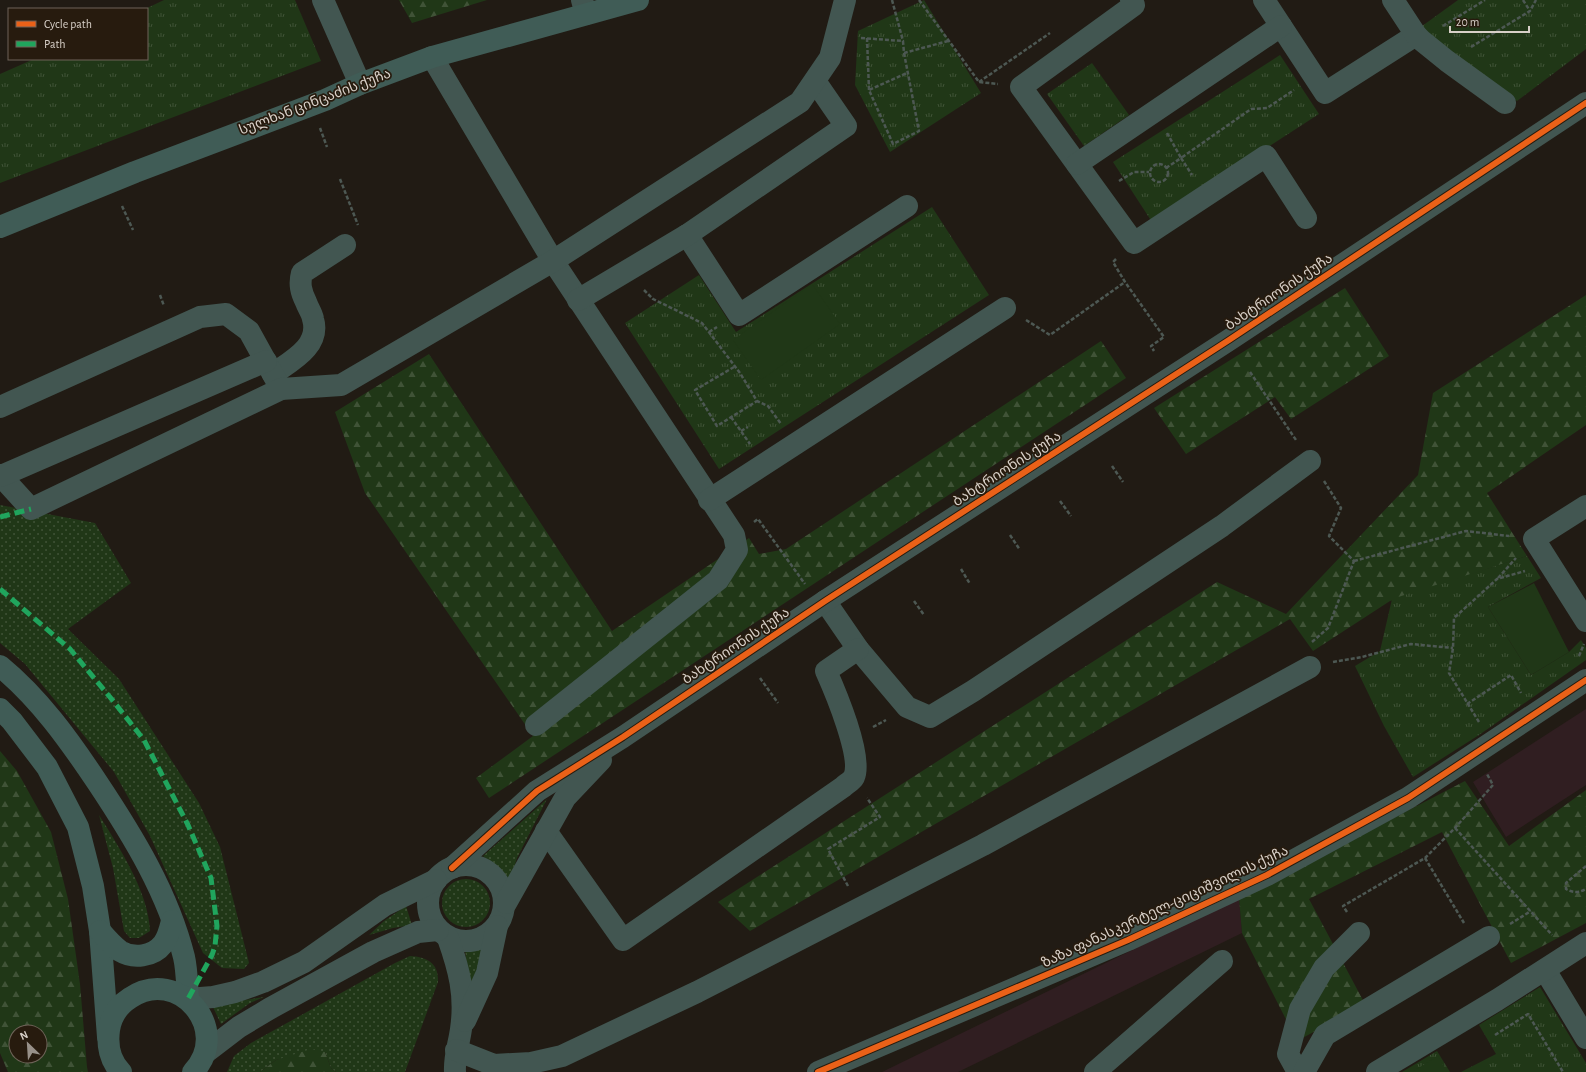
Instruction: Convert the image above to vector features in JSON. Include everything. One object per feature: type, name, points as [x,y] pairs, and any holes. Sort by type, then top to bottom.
[{"type":"main road","name":"სულხან ცინცაძის ქუჩა","points":[[0,228],[135,172],[325,100],[360,84],[432,57],[584,7],[638,0]]},
{"type":"main road","points":[[0,666],[37,702],[68,740],[116,810],[139,849],[156,881],[172,921],[184,958],[188,999]]},
{"type":"main road","points":[[0,709],[12,721],[47,767],[78,827],[93,886],[100,931],[110,1053],[119,1071]]},
{"type":"main road","points":[[100,931],[119,950],[129,955],[141,956],[151,953],[163,945],[172,921]]},
{"type":"main road","points":[[108,1037],[110,1024],[116,1012],[125,1002],[136,994],[148,990],[174,992],[188,999],[198,1011],[205,1024],[207,1039],[199,1066]]},
{"type":"street","points":[[323,0],[360,84]]},
{"type":"street","points":[[345,245],[302,273],[299,282],[300,291],[314,320],[315,336],[303,354],[273,375],[31,509],[0,476],[273,375],[341,385],[553,261],[800,102],[830,58],[845,0]]},
{"type":"street","points":[[1264,0],[1325,93],[1419,38]]},
{"type":"street","points":[[1393,0],[1419,38],[1447,61],[1505,103]]},
{"type":"street","points":[[1135,2],[1020,87],[1134,243],[1266,156],[1306,218]]},
{"type":"street","points":[[1077,164],[1281,26]]},
{"type":"street","points":[[432,57],[553,261],[709,500],[734,535],[736,550],[718,580],[536,725]]},
{"type":"street","points":[[578,300],[687,236],[846,126],[814,81]]},
{"type":"street","name":"ბახტრიონის ქუჩა","points":[[444,874],[537,791],[623,737],[825,601],[1229,340],[1586,103]]},
{"type":"street","points":[[687,236],[739,315],[907,206]]},
{"type":"street","points":[[709,500],[1005,308]]},
{"type":"street","points":[[0,407],[200,317],[226,314],[249,331],[273,375]]},
{"type":"street","points":[[825,601],[858,649],[907,707],[930,717],[973,691],[1222,526],[1315,468]]},
{"type":"street","points":[[1586,506],[1534,539],[1586,621]]},
{"type":"street","points":[[546,831],[623,940],[843,787],[853,778],[856,766],[851,740],[826,671],[858,649]]},
{"type":"street","points":[[458,1039],[494,1065],[531,1063],[562,1056],[697,992],[984,845],[1310,667]]},
{"type":"street","name":"ზაზა ფანასკერტელ-ციციშვილის ქუჩა","points":[[818,1072],[1128,940],[1267,875],[1408,798],[1586,680]]},
{"type":"street","name":"ბახტრიონის ქუჩა","points":[[506,903],[565,798],[623,737]]},
{"type":"street","points":[[188,999],[213,997],[235,992],[263,982],[304,962],[385,905],[462,865],[484,869],[500,884],[506,903],[503,916],[497,926],[485,937],[469,942],[458,941],[443,934],[418,932],[373,952],[239,1027],[199,1066]]},
{"type":"street","points":[[444,874],[430,889],[428,910],[432,921],[443,934],[458,967],[462,994],[455,1072]]},
{"type":"street","points":[[458,1039],[487,973],[497,926]]},
{"type":"street","points":[[1298,1072],[1288,1054],[1300,1009],[1324,968],[1359,933]]},
{"type":"street","points":[[1304,1072],[1325,1035],[1489,937]]},
{"type":"street","points":[[1377,1072],[1545,970],[1577,948]]},
{"type":"street","points":[[1095,1072],[1222,961]]},
{"type":"street","points":[[1545,970],[1586,1038]]},
{"type":"path","points":[[867,38],[869,90],[893,144],[919,131],[907,73],[903,41],[892,0]]},
{"type":"path","points":[[919,0],[979,82],[1020,87]]},
{"type":"path","points":[[1419,38],[1485,0]]},
{"type":"path","points":[[1523,0],[1530,11]]},
{"type":"path","points":[[1447,61],[1530,11],[1536,0]]},
{"type":"path","points":[[979,82],[1054,30]]},
{"type":"path","points":[[836,36],[903,41]]},
{"type":"path","points":[[904,53],[948,41]]},
{"type":"path","points":[[869,90],[907,73]]},
{"type":"path","points":[[1166,168],[1251,109],[1267,108],[1315,78]]},
{"type":"path","points":[[1157,109],[1165,129],[1181,158]]},
{"type":"path","points":[[319,126],[328,147]]},
{"type":"path","points":[[1149,172],[1155,165],[1161,165],[1166,168]]},
{"type":"path","points":[[1149,172],[1153,180],[1161,182],[1167,176],[1166,168]]},
{"type":"path","points":[[1099,194],[1134,172],[1149,172]]},
{"type":"path","points":[[340,179],[362,235],[345,245]]},
{"type":"path","points":[[122,206],[133,230]]},
{"type":"path","points":[[1134,243],[1113,262],[1125,282],[1164,337],[1151,346],[1154,351]]},
{"type":"path","points":[[627,271],[653,299],[702,323],[740,373],[757,401],[768,406],[796,443]]},
{"type":"path","points":[[1005,308],[1050,335],[1125,282]]},
{"type":"path","points":[[734,367],[695,390],[717,426],[757,401]]},
{"type":"path","points":[[1250,372],[1291,433]]},
{"type":"path","points":[[731,417],[763,464]]},
{"type":"path","points":[[740,431],[748,427]]},
{"type":"path","points":[[1112,466],[1123,482]]},
{"type":"path","points":[[1315,468],[1341,508],[1330,536],[1354,561]]},
{"type":"path","points":[[1060,501],[1071,516]]},
{"type":"path","points":[[758,519],[805,584]]},
{"type":"path","points":[[1354,561],[1466,531],[1534,539]]},
{"type":"path","points":[[1010,535],[1020,550]]},
{"type":"path","points":[[1354,561],[1328,628],[1312,641],[1310,667],[1362,657],[1411,644],[1453,648]]},
{"type":"path","points":[[1483,728],[1449,673],[1453,648],[1454,618],[1497,579],[1550,564]]},
{"type":"path","points":[[961,569],[970,584]]},
{"type":"path","points":[[914,600],[924,615]]},
{"type":"path","points":[[1578,657],[1586,639]]},
{"type":"path","points":[[1467,704],[1511,675],[1525,699]]},
{"type":"path","points":[[760,678],[778,703]]},
{"type":"path","points":[[851,740],[907,707]]},
{"type":"path","points":[[1359,933],[1343,906],[1425,858],[1456,828],[1493,785],[1483,769]]},
{"type":"path","points":[[842,875],[828,850],[880,817]]},
{"type":"path","points":[[1456,828],[1577,948]]},
{"type":"path","points":[[1425,858],[1452,904]]},
{"type":"path","points":[[1586,866],[1566,883],[1566,889],[1572,892],[1582,891],[1586,888]]},
{"type":"path","points":[[1495,1035],[1528,1014],[1563,1072]]},
{"type":"shaded area","points":[[1586,709],[1586,785],[1506,837],[1473,782]]},
{"type":"shaded area","points":[[1239,898],[1242,933],[958,1072],[882,1072]]},
{"type":"green space","points":[[164,0],[295,0],[321,61],[0,183],[0,74],[32,60],[148,60],[147,8]]},
{"type":"green space","points":[[399,0],[487,0],[412,23]]},
{"type":"green space","points":[[924,0],[981,93],[890,152],[855,85],[858,31]]},
{"type":"green space","points":[[1458,0],[1586,0],[1586,49],[1517,101],[1418,29]]},
{"type":"green space","points":[[1280,55],[1319,114],[1152,222],[1113,162]]},
{"type":"green space","points":[[1092,63],[1129,115],[1084,146],[1047,94]]},
{"type":"green space","points":[[932,207],[989,295],[719,469],[625,323],[699,275],[736,332]]},
{"type":"green space","points":[[812,284],[840,324],[761,380],[733,340]]},
{"type":"green space","points":[[1345,288],[1389,356],[1291,419],[1275,397],[1186,454],[1154,408]]},
{"type":"green space","points":[[1586,295],[1586,425],[1487,493],[1527,556],[1390,601],[1313,651],[1290,619],[750,931],[718,902],[1217,582],[1286,614],[1418,475],[1433,393]]},
{"type":"green space","points":[[1101,341],[1126,378],[489,798],[476,778],[533,736],[365,493],[335,412],[429,354],[612,631],[749,538],[759,554],[786,549]]},
{"type":"green space","points":[[0,505],[95,523],[131,583],[68,629],[119,679],[199,803],[220,847],[249,963],[244,969],[222,968],[203,953],[150,836],[114,772],[25,664],[0,643]]},
{"type":"green space","points":[[1527,556],[1541,578],[1488,607],[1531,675],[1569,652],[1581,640],[1586,648],[1586,660],[1479,735],[1413,777],[1384,726],[1355,666],[1380,651],[1392,599]]},
{"type":"green space","points":[[1534,583],[1569,652],[1531,675],[1488,607]]},
{"type":"green space","points":[[0,751],[17,771],[51,832],[68,899],[80,984],[88,1072],[8,1072],[0,1053]]},
{"type":"green space","points":[[1465,781],[1509,846],[1586,790],[1586,923],[1511,963],[1442,832],[1309,899],[1365,1004],[1297,1041],[1242,933],[1239,898]]},
{"type":"green space","points":[[547,799],[517,858],[509,883],[502,872],[483,856]]},
{"type":"green space","points":[[99,815],[132,871],[144,901],[150,931],[139,938],[130,938],[124,931],[113,868]]},
{"type":"green space","points":[[461,879],[471,879],[483,886],[490,898],[490,908],[483,920],[471,927],[461,927],[453,923],[446,916],[442,908],[442,898],[446,890],[453,883]]},
{"type":"green space","points":[[406,906],[412,925],[393,928],[369,935],[384,921]]},
{"type":"green space","points":[[485,947],[468,1000],[468,974],[465,950]]},
{"type":"green space","points":[[410,956],[422,958],[431,962],[438,975],[438,982],[405,1072],[336,1072],[331,1068],[325,1052],[276,1060],[260,1072],[227,1072],[234,1056],[251,1043]]},
{"type":"green space","points":[[1540,987],[1586,1063],[1586,1072],[1461,1072],[1496,1054],[1479,1025]]},
{"type":"green space","points":[[264,997],[250,1003],[221,1024],[211,1003],[239,1001]]},
{"type":"green space","points":[[311,1049],[325,1052],[331,1068],[336,1072],[260,1072],[276,1060]]},
{"type":"green space","points":[[1437,1051],[1450,1072],[1402,1072]]},
{"type":"green space","points":[[1438,1056],[1447,1072],[1412,1072]]},
{"type":"marked path","points":[[0,517],[31,509]]},
{"type":"marked path","points":[[0,589],[70,649],[114,702],[144,740],[188,825],[211,878],[217,926],[215,946],[212,955],[188,999]]},
{"type":"cycle path","points":[[452,868],[537,791],[623,737],[825,601],[1229,340],[1586,103]]},
{"type":"cycle path","points":[[818,1072],[1128,940],[1267,875],[1408,798],[1586,680]]}]
